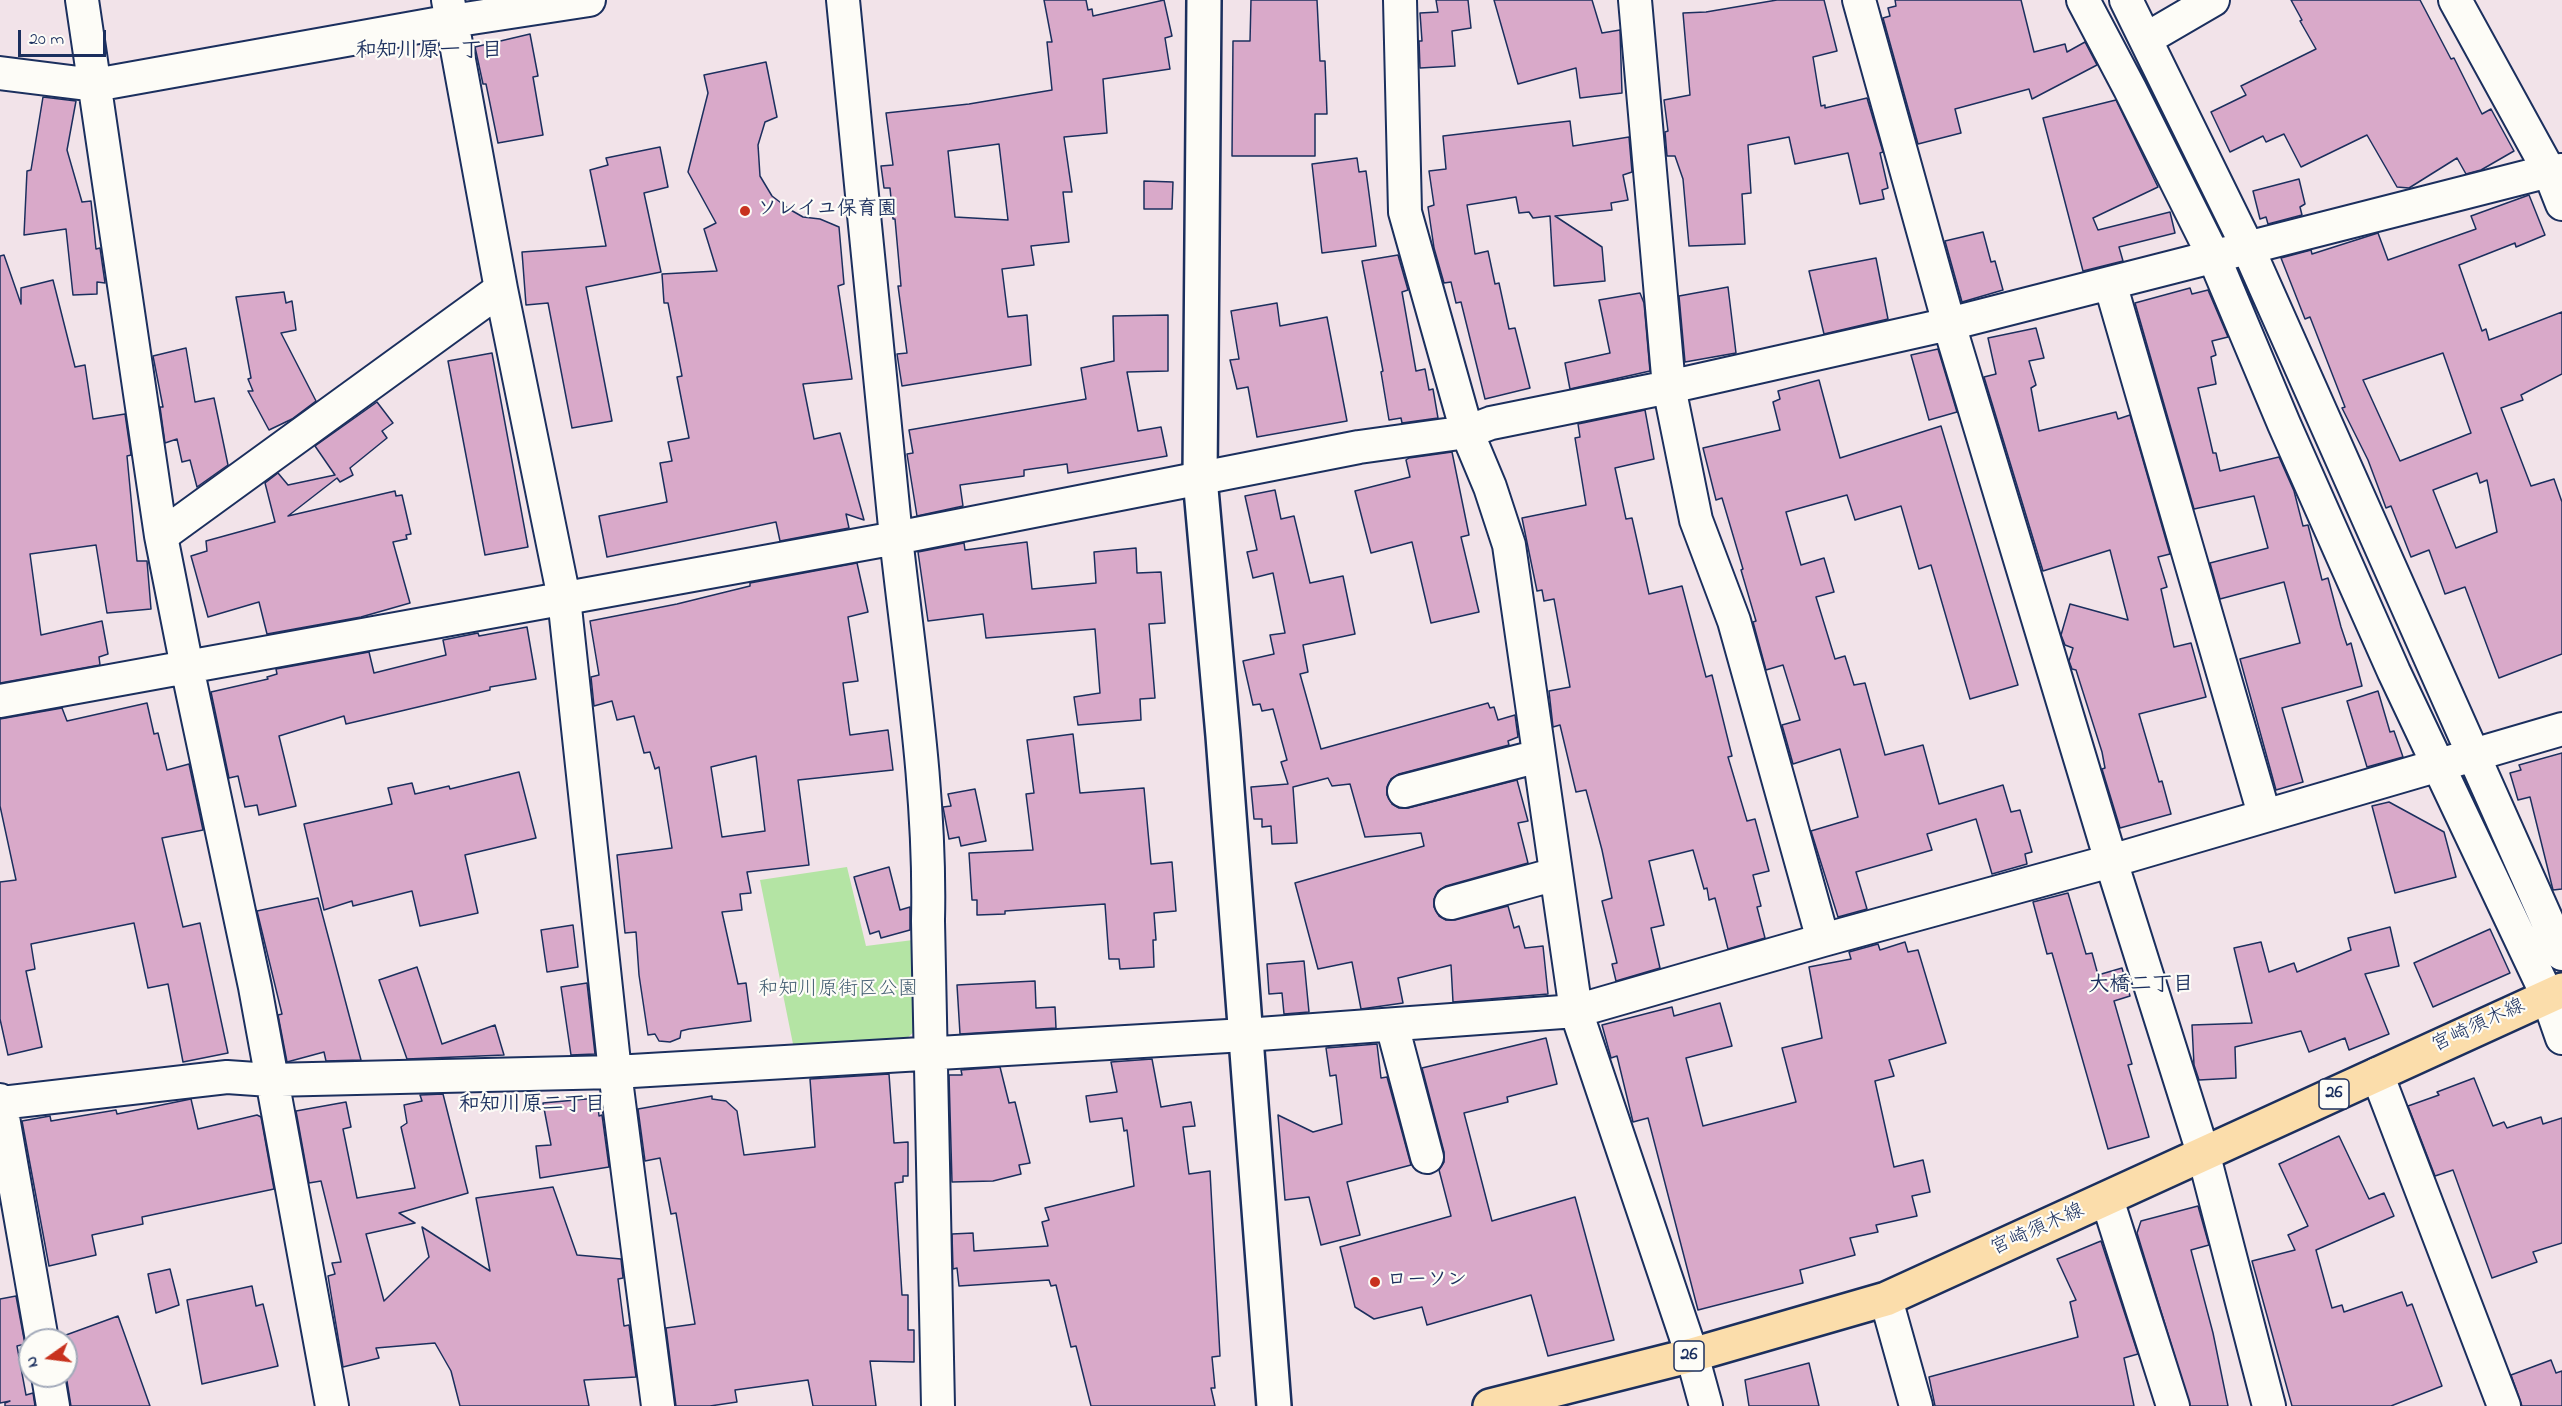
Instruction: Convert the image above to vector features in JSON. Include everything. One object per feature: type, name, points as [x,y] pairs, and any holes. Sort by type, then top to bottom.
[{"type":"main road","name":"宮崎須木線","points":[[1490,1406],[1692,1355],[1886,1299],[2554,993]]},
{"type":"street","points":[[82,0],[161,536],[255,987],[270,1080],[332,1406]]},
{"type":"street","points":[[0,73],[95,85],[450,11],[589,0]]},
{"type":"street","points":[[843,0],[928,837],[938,1406]]},
{"type":"street","points":[[1204,0],[1200,478],[1223,736],[1274,1406]]},
{"type":"street","points":[[1400,0],[1405,213],[1467,432],[1490,487],[1509,545],[1576,1011],[1692,1355],[1706,1406]]},
{"type":"street","points":[[1635,0],[1669,387],[1696,520],[1734,621],[1823,940]]},
{"type":"street","points":[[1860,0],[1949,324],[2111,861],[2204,1155],[2269,1406]]},
{"type":"street","points":[[2083,0],[2212,255],[2284,424],[2438,766],[2554,993],[2562,1038]]},
{"type":"street","points":[[2126,0],[2247,246],[2562,954]]},
{"type":"street","points":[[2146,39],[2214,0]]},
{"type":"street","points":[[2455,0],[2556,170],[2562,204]]},
{"type":"street","points":[[450,11],[501,289],[564,598],[615,1072],[658,1406]]},
{"type":"street","points":[[0,701],[896,538],[1359,447],[1467,432],[1491,423],[1669,387],[1949,324],[2247,246],[2556,170]]},
{"type":"street","points":[[2110,283],[2264,814]]},
{"type":"street","points":[[161,536],[501,289]]},
{"type":"street","points":[[40,1328],[0,1102],[227,1077],[270,1080],[615,1072],[931,1055],[1576,1011],[2111,861],[2264,814],[2562,729]]},
{"type":"street","points":[[1404,790],[1539,756]]},
{"type":"street","points":[[1451,903],[1556,874]]},
{"type":"street","points":[[1392,1025],[1427,1157]]},
{"type":"street","points":[[2377,1074],[2505,1406]]},
{"type":"street","points":[[2107,1199],[2173,1406]]},
{"type":"street","points":[[1886,1299],[1916,1406]]},
{"type":"street","points":[[50,1388],[53,1406]]},
{"type":"green space","name":"和知川原街区公園","points":[[847,867],[866,946],[913,940],[917,1029],[905,1040],[794,1049],[760,880]]},
{"type":"building","points":[[1044,0],[1086,0],[1088,10],[1092,9],[1093,16],[1164,0],[1172,36],[1165,38],[1170,69],[1103,79],[1107,133],[1064,137],[1072,192],[1063,192],[1069,242],[1031,246],[1034,265],[1002,269],[1008,317],[1027,315],[1031,365],[902,386],[897,354],[907,353],[898,286],[901,286],[895,219],[893,219],[890,188],[884,188],[881,166],[893,165],[886,113],[969,104],[1052,90],[1047,42],[1052,42]],"holes":[[[999,144],[1008,220],[955,217],[948,151]]]},
{"type":"building","points":[[1251,0],[1317,0],[1320,61],[1325,61],[1327,114],[1315,114],[1315,156],[1232,156],[1233,41],[1250,41]]},
{"type":"building","points":[[1436,0],[1468,0],[1471,28],[1452,31],[1455,66],[1420,68],[1419,41],[1422,41],[1420,13],[1438,12]]},
{"type":"building","points":[[1494,0],[1592,0],[1602,33],[1620,30],[1622,93],[1580,98],[1576,68],[1518,84]]},
{"type":"building","points":[[1777,0],[1824,0],[1837,51],[1813,57],[1821,106],[1825,105],[1825,108],[1867,98],[1883,152],[1880,153],[1888,188],[1882,190],[1884,199],[1860,204],[1848,153],[1795,164],[1789,137],[1748,145],[1751,193],[1742,194],[1745,244],[1689,246],[1683,179],[1675,156],[1667,156],[1665,132],[1668,131],[1664,100],[1690,95],[1683,13],[1706,12]]},
{"type":"building","points":[[1895,0],[2021,0],[2034,52],[2065,44],[2067,52],[2085,42],[2097,65],[2032,99],[2029,89],[1955,109],[1961,133],[1918,144],[1883,18],[1890,16],[1888,8],[1896,6]]},
{"type":"building","points":[[2291,0],[2420,0],[2451,59],[2454,58],[2482,114],[2491,109],[2514,151],[2481,170],[2466,174],[2457,158],[2409,188],[2397,187],[2367,135],[2301,167],[2284,134],[2266,142],[2263,136],[2230,152],[2211,112],[2246,95],[2241,86],[2316,49]]},
{"type":"building","points":[[530,34],[538,76],[533,77],[543,135],[498,143],[486,84],[483,84],[475,47]]},
{"type":"building","points":[[766,62],[777,117],[765,122],[758,145],[760,176],[772,196],[789,209],[803,217],[820,219],[839,227],[844,284],[838,286],[852,379],[803,384],[814,439],[840,433],[864,520],[846,514],[849,528],[780,541],[776,522],[607,557],[599,516],[667,502],[660,463],[672,461],[668,442],[689,438],[677,377],[682,376],[668,303],[664,303],[662,274],[717,271],[704,229],[716,223],[688,172],[708,93],[704,75]]},
{"type":"building","points":[[43,97],[76,101],[67,150],[82,202],[91,201],[96,249],[100,248],[105,283],[97,282],[97,294],[73,295],[66,229],[24,235],[27,171],[31,170]]},
{"type":"building","points":[[2116,100],[2158,187],[2093,218],[2098,230],[2170,212],[2175,233],[2119,247],[2123,261],[2083,271],[2043,118]]},
{"type":"building","points":[[1570,121],[1573,146],[1629,137],[1632,172],[1623,175],[1628,200],[1611,203],[1612,210],[1555,216],[1602,247],[1605,281],[1554,286],[1550,216],[1533,218],[1529,212],[1519,213],[1516,197],[1467,205],[1475,254],[1488,251],[1495,284],[1499,283],[1509,329],[1515,328],[1530,388],[1485,399],[1461,302],[1456,303],[1451,282],[1444,283],[1434,248],[1428,207],[1434,205],[1429,171],[1446,169],[1443,136]]},
{"type":"building","points":[[660,147],[668,187],[644,193],[661,272],[586,287],[612,421],[572,428],[548,303],[526,305],[522,252],[606,246],[590,170],[608,165],[606,158]]},
{"type":"building","points":[[1357,158],[1359,172],[1366,171],[1376,246],[1322,253],[1312,164]]},
{"type":"building","points":[[2299,179],[2305,204],[2300,207],[2302,215],[2268,224],[2266,217],[2260,219],[2253,191]]},
{"type":"building","points":[[1144,181],[1173,182],[1172,209],[1144,209]]},
{"type":"building","points":[[2529,195],[2545,235],[2516,247],[2515,243],[2459,265],[2482,331],[2486,329],[2489,340],[2562,312],[2562,374],[2521,395],[2523,400],[2501,408],[2531,486],[2554,479],[2562,502],[2562,654],[2499,678],[2465,587],[2445,594],[2429,550],[2411,557],[2391,506],[2386,508],[2368,460],[2342,408],[2345,407],[2310,317],[2305,319],[2281,258],[2311,250],[2312,254],[2378,233],[2388,260],[2476,229],[2471,216]],"holes":[[[2443,353],[2471,433],[2400,461],[2363,380]],[[2477,473],[2480,483],[2487,480],[2497,532],[2456,548],[2433,490]]]},
{"type":"building","points":[[1983,232],[1991,262],[1995,261],[2003,290],[1962,302],[1945,241]]},
{"type":"building","points":[[4,255],[21,304],[21,288],[53,280],[75,367],[85,365],[93,419],[125,414],[131,455],[127,456],[137,561],[147,561],[151,609],[107,613],[96,545],[30,554],[41,635],[102,621],[108,654],[99,657],[100,665],[0,683],[0,256]]},
{"type":"building","points":[[1398,255],[1408,290],[1402,292],[1416,371],[1425,369],[1429,390],[1433,389],[1438,418],[1402,423],[1401,418],[1389,420],[1381,372],[1383,371],[1362,261]]},
{"type":"building","points":[[1876,258],[1888,319],[1824,334],[1809,271]]},
{"type":"building","points":[[1728,287],[1736,353],[1685,362],[1679,296]]},
{"type":"building","points":[[2190,288],[2192,294],[2208,290],[2228,337],[2212,341],[2216,355],[2211,357],[2216,384],[2198,388],[2213,453],[2216,453],[2220,471],[2279,457],[2294,491],[2303,526],[2308,525],[2322,580],[2328,578],[2347,645],[2351,643],[2362,686],[2282,708],[2303,782],[2276,790],[2240,659],[2300,643],[2284,582],[2220,599],[2210,563],[2268,548],[2254,496],[2194,509],[2135,303]]},
{"type":"building","points":[[284,292],[286,303],[292,301],[296,330],[281,333],[316,401],[292,419],[269,430],[248,391],[253,391],[248,379],[251,378],[236,297]]},
{"type":"building","points":[[1640,293],[1644,303],[1650,371],[1570,389],[1565,363],[1610,353],[1599,300]]},
{"type":"building","points":[[1277,303],[1280,326],[1327,317],[1347,421],[1257,437],[1248,387],[1237,389],[1230,360],[1239,359],[1231,311]]},
{"type":"building","points":[[1168,315],[1168,371],[1127,372],[1138,431],[1161,427],[1167,456],[1068,473],[1067,464],[1024,470],[1024,476],[960,485],[963,506],[917,516],[907,454],[913,453],[909,430],[1086,399],[1081,368],[1114,361],[1113,316]]},
{"type":"building","points":[[2036,328],[2044,358],[2029,361],[2036,385],[2031,388],[2039,431],[2116,412],[2118,419],[2130,415],[2170,554],[2158,557],[2167,587],[2161,589],[2174,647],[2191,643],[2206,697],[2139,714],[2171,814],[2120,828],[2102,769],[2105,768],[2102,752],[2076,670],[2072,669],[2069,661],[2073,648],[2065,645],[2061,635],[2070,604],[2128,620],[2110,550],[2043,571],[1984,377],[1996,374],[1988,338]]},
{"type":"building","points":[[186,348],[195,402],[214,398],[228,465],[197,487],[190,460],[182,462],[177,439],[165,443],[160,407],[163,407],[153,356]]},
{"type":"building","points":[[1938,349],[1957,412],[1929,420],[1911,355]]},
{"type":"building","points":[[492,353],[528,547],[485,555],[448,361]]},
{"type":"building","points":[[1819,380],[1840,458],[1941,426],[2018,685],[1970,699],[1931,565],[1919,569],[1901,506],[1855,520],[1847,495],[1786,512],[1801,565],[1824,558],[1834,592],[1816,597],[1835,659],[1845,656],[1854,685],[1865,683],[1885,755],[1923,745],[1939,804],[2003,785],[2011,812],[2020,810],[2032,852],[2025,854],[2027,864],[1992,874],[1976,819],[1927,834],[1932,850],[1856,872],[1867,909],[1838,917],[1811,831],[1858,817],[1840,749],[1793,764],[1782,725],[1800,720],[1783,665],[1766,670],[1753,622],[1756,621],[1741,570],[1743,569],[1722,498],[1716,500],[1703,448],[1780,430],[1773,402],[1780,399],[1778,391]]},
{"type":"building","points":[[377,402],[393,423],[382,431],[387,438],[350,468],[353,475],[340,482],[337,478],[288,516],[395,491],[396,496],[402,495],[411,534],[406,535],[407,539],[393,542],[410,603],[361,617],[267,634],[259,602],[208,617],[191,556],[207,551],[206,541],[275,522],[265,483],[278,473],[288,485],[335,475],[315,446]]},
{"type":"building","points":[[1645,410],[1654,459],[1615,468],[1626,519],[1632,518],[1649,594],[1682,586],[1706,677],[1712,675],[1732,756],[1728,757],[1747,821],[1755,819],[1769,871],[1753,875],[1761,906],[1757,907],[1765,938],[1728,949],[1715,898],[1709,900],[1693,850],[1649,861],[1664,925],[1651,928],[1660,968],[1616,981],[1612,964],[1617,963],[1602,901],[1612,898],[1602,850],[1586,790],[1576,792],[1560,725],[1553,727],[1549,691],[1570,687],[1554,599],[1544,601],[1542,590],[1537,591],[1522,518],[1586,505],[1575,438],[1580,437],[1578,424]]},
{"type":"building","points":[[1452,452],[1469,535],[1461,537],[1479,612],[1431,623],[1412,542],[1371,553],[1355,491],[1410,477],[1406,460],[1409,458]]},
{"type":"building","points":[[1275,490],[1281,519],[1294,516],[1310,583],[1343,576],[1355,634],[1303,645],[1308,672],[1300,674],[1321,749],[1488,703],[1490,708],[1494,707],[1498,720],[1515,715],[1518,737],[1508,741],[1509,745],[1399,774],[1391,779],[1387,787],[1387,795],[1392,804],[1399,808],[1408,808],[1517,780],[1528,821],[1518,823],[1528,863],[1446,886],[1438,891],[1434,899],[1434,907],[1439,916],[1446,920],[1455,920],[1508,906],[1514,928],[1519,926],[1525,948],[1543,946],[1548,994],[1453,1002],[1451,965],[1398,978],[1403,1003],[1361,1009],[1352,962],[1318,969],[1295,883],[1424,846],[1421,833],[1365,837],[1350,784],[1332,786],[1328,778],[1293,787],[1297,843],[1272,844],[1271,826],[1262,827],[1262,819],[1254,819],[1251,787],[1288,784],[1281,762],[1287,760],[1273,709],[1262,711],[1260,704],[1253,705],[1243,661],[1274,654],[1270,635],[1285,633],[1273,573],[1253,578],[1247,552],[1257,550],[1245,496]]},
{"type":"building","points":[[1027,542],[1032,589],[1096,583],[1094,552],[1136,548],[1137,573],[1161,572],[1165,623],[1149,624],[1155,698],[1140,699],[1141,720],[1078,725],[1074,697],[1100,693],[1095,629],[986,638],[983,614],[928,621],[918,552],[964,543],[965,550]]},
{"type":"building","points":[[857,563],[868,612],[848,617],[858,681],[843,683],[850,735],[888,730],[893,770],[798,780],[809,865],[747,872],[751,893],[740,894],[742,910],[722,912],[738,984],[746,983],[751,1021],[689,1029],[681,1031],[680,1038],[670,1042],[659,1041],[655,1034],[648,1035],[639,975],[636,932],[625,933],[617,855],[672,848],[659,767],[655,769],[650,752],[644,753],[634,716],[617,720],[612,701],[594,706],[591,677],[599,675],[590,621],[677,604],[750,586],[750,583]],"holes":[[[756,756],[765,831],[722,837],[711,767]]]},
{"type":"building","points":[[527,627],[536,679],[490,687],[490,690],[346,724],[344,716],[279,736],[296,806],[259,815],[257,805],[245,807],[238,776],[229,778],[211,692],[268,679],[267,677],[277,674],[276,669],[369,652],[374,673],[446,655],[443,640]]},
{"type":"building","points":[[2378,691],[2390,732],[2394,731],[2403,757],[2367,767],[2347,701]]},
{"type":"building","points":[[147,703],[154,734],[158,733],[167,770],[189,764],[203,830],[162,838],[183,927],[200,923],[228,1053],[183,1062],[168,984],[148,988],[134,923],[31,944],[35,969],[26,971],[42,1047],[8,1055],[0,1019],[0,882],[16,880],[0,806],[0,719],[62,708],[67,721]]},
{"type":"building","points":[[1073,734],[1080,793],[1144,788],[1151,864],[1172,862],[1176,911],[1154,913],[1156,940],[1153,940],[1154,967],[1120,969],[1119,959],[1109,959],[1105,904],[977,915],[977,900],[972,900],[969,853],[1033,850],[1026,794],[1034,793],[1027,740]]},
{"type":"building","points":[[2562,753],[2562,889],[2553,890],[2530,797],[2518,800],[2510,773],[2521,770],[2519,765]]},
{"type":"building","points":[[519,772],[536,838],[465,855],[478,913],[420,926],[412,891],[353,906],[352,901],[324,910],[304,824],[392,804],[388,788],[412,783],[415,794],[449,786],[450,789]]},
{"type":"building","points":[[975,789],[986,841],[961,846],[959,837],[949,839],[943,807],[951,806],[948,794]]},
{"type":"building","points":[[2389,802],[2444,832],[2456,877],[2395,893],[2372,806]]},
{"type":"building","points":[[889,867],[900,910],[910,907],[910,930],[881,938],[879,931],[870,934],[854,877]]},
{"type":"building","points":[[2068,893],[2086,954],[2092,953],[2098,975],[2122,968],[2130,996],[2114,1001],[2132,1064],[2128,1065],[2149,1137],[2108,1149],[2052,953],[2047,954],[2033,902]]},
{"type":"building","points":[[318,898],[361,1060],[326,1061],[324,1052],[287,1062],[278,1015],[282,1014],[257,911]]},
{"type":"building","points":[[573,925],[578,967],[547,972],[541,930]]},
{"type":"building","points":[[2390,927],[2399,966],[2365,974],[2389,1034],[2349,1050],[2345,1038],[2309,1052],[2301,1031],[2235,1047],[2236,1078],[2199,1080],[2194,1065],[2192,1025],[2252,1023],[2234,948],[2261,942],[2269,972],[2294,963],[2297,972],[2351,950],[2348,938]]},
{"type":"building","points":[[2490,929],[2510,973],[2433,1007],[2414,963]]},
{"type":"building","points":[[1905,942],[1908,952],[1918,950],[1946,1043],[1889,1060],[1894,1076],[1875,1081],[1894,1167],[1923,1160],[1930,1192],[1912,1196],[1917,1216],[1876,1225],[1878,1232],[1850,1238],[1855,1255],[1800,1270],[1803,1283],[1698,1310],[1648,1118],[1633,1122],[1617,1056],[1611,1058],[1602,1025],[1672,1007],[1674,1016],[1720,1003],[1732,1046],[1686,1058],[1703,1126],[1796,1102],[1782,1048],[1822,1038],[1809,967],[1851,959],[1849,952],[1878,944],[1880,950]]},
{"type":"building","points":[[1304,961],[1309,1012],[1284,1014],[1282,993],[1269,994],[1267,964]]},
{"type":"building","points":[[417,967],[442,1044],[495,1025],[504,1055],[407,1059],[379,980]]},
{"type":"building","points":[[1035,981],[1036,1008],[1055,1007],[1056,1028],[960,1034],[957,985]]},
{"type":"building","points":[[587,983],[595,1054],[571,1055],[561,987]]},
{"type":"building","points":[[1546,1038],[1557,1084],[1507,1097],[1508,1102],[1464,1113],[1492,1221],[1575,1197],[1614,1340],[1548,1356],[1531,1295],[1427,1325],[1422,1307],[1374,1319],[1355,1307],[1340,1247],[1451,1216],[1439,1170],[1444,1162],[1444,1152],[1422,1068]]},
{"type":"building","points":[[1377,1044],[1381,1078],[1387,1077],[1411,1165],[1347,1182],[1360,1235],[1321,1245],[1309,1197],[1285,1200],[1278,1115],[1313,1132],[1342,1124],[1336,1075],[1330,1076],[1326,1048]]},
{"type":"building","points":[[1152,1059],[1161,1107],[1191,1102],[1195,1126],[1183,1127],[1189,1174],[1210,1171],[1220,1356],[1212,1357],[1215,1388],[1211,1388],[1215,1406],[1091,1406],[1076,1346],[1071,1347],[1056,1285],[1051,1286],[1049,1280],[959,1286],[957,1268],[953,1269],[952,1234],[973,1233],[974,1251],[1048,1246],[1042,1222],[1049,1220],[1045,1208],[1134,1186],[1127,1130],[1124,1131],[1122,1118],[1090,1122],[1086,1096],[1117,1092],[1111,1062]]},
{"type":"building","points":[[1000,1067],[1009,1103],[1015,1102],[1030,1163],[1019,1165],[1021,1174],[993,1181],[952,1182],[949,1075],[962,1075],[961,1070]]},
{"type":"building","points":[[889,1074],[894,1143],[908,1142],[908,1176],[903,1176],[903,1182],[895,1183],[902,1295],[908,1295],[908,1330],[914,1330],[914,1362],[870,1361],[876,1406],[813,1406],[808,1380],[735,1390],[737,1402],[710,1406],[676,1406],[666,1328],[695,1324],[676,1213],[671,1214],[660,1158],[645,1161],[638,1109],[712,1096],[712,1099],[726,1101],[737,1111],[744,1155],[815,1147],[810,1079]]},
{"type":"building","points":[[2474,1078],[2493,1126],[2504,1122],[2507,1128],[2541,1117],[2543,1124],[2562,1118],[2562,1243],[2533,1252],[2537,1262],[2492,1278],[2453,1170],[2435,1176],[2408,1106],[2439,1095],[2437,1092]]},
{"type":"building","points":[[443,1094],[468,1193],[399,1213],[415,1223],[366,1234],[384,1301],[429,1257],[422,1227],[490,1271],[476,1198],[553,1187],[577,1255],[621,1259],[623,1278],[618,1279],[624,1326],[629,1325],[636,1377],[584,1380],[589,1406],[460,1406],[451,1371],[435,1343],[376,1348],[379,1358],[343,1367],[328,1276],[335,1274],[332,1263],[341,1262],[321,1181],[309,1183],[296,1111],[346,1102],[351,1127],[343,1129],[357,1198],[415,1188],[401,1127],[407,1123],[404,1105],[422,1101],[420,1095]]},
{"type":"building","points":[[597,1098],[599,1116],[602,1115],[609,1167],[540,1178],[536,1146],[551,1145],[543,1103]]},
{"type":"building","points":[[191,1099],[198,1129],[257,1115],[261,1117],[274,1189],[142,1217],[143,1224],[92,1235],[96,1255],[49,1266],[22,1121],[50,1116],[51,1121],[116,1110],[117,1114]]},
{"type":"building","points":[[2339,1136],[2369,1199],[2384,1193],[2394,1216],[2316,1250],[2332,1308],[2342,1305],[2344,1312],[2402,1292],[2407,1306],[2412,1304],[2442,1386],[2391,1406],[2292,1406],[2252,1261],[2295,1250],[2288,1235],[2308,1226],[2279,1164]]},
{"type":"building","points":[[2198,1206],[2209,1245],[2191,1250],[2213,1333],[2228,1406],[2190,1406],[2137,1233],[2141,1221]]},
{"type":"building","points":[[2101,1241],[2138,1354],[2124,1358],[2134,1406],[1935,1406],[1929,1377],[2078,1337],[2070,1302],[2076,1300],[2057,1259]]},
{"type":"building","points":[[170,1269],[179,1305],[156,1313],[148,1274]]},
{"type":"building","points":[[252,1286],[256,1306],[263,1304],[278,1366],[202,1384],[187,1300]]},
{"type":"building","points":[[16,1296],[22,1328],[18,1328],[18,1388],[25,1388],[26,1395],[33,1393],[35,1406],[5,1406],[5,1403],[10,1401],[0,1403],[0,1299]]},
{"type":"building","points":[[118,1316],[150,1406],[71,1406],[68,1388],[78,1388],[78,1331]]},
{"type":"building","points":[[2551,1360],[2556,1373],[2562,1371],[2562,1406],[2522,1406],[2511,1375]]},
{"type":"building","points":[[1809,1363],[1819,1406],[1749,1406],[1745,1380]]},
{"type":"place","name":"ソレイユ保育園","points":[[745,211]]},
{"type":"place","name":"ローソン","points":[[1375,1282]]},
{"type":"district","name":"和知川原一丁目","points":[[429,53]]},
{"type":"district","name":"大橋二丁目","points":[[2141,987]]},
{"type":"district","name":"和知川原二丁目","points":[[532,1107]]}]
